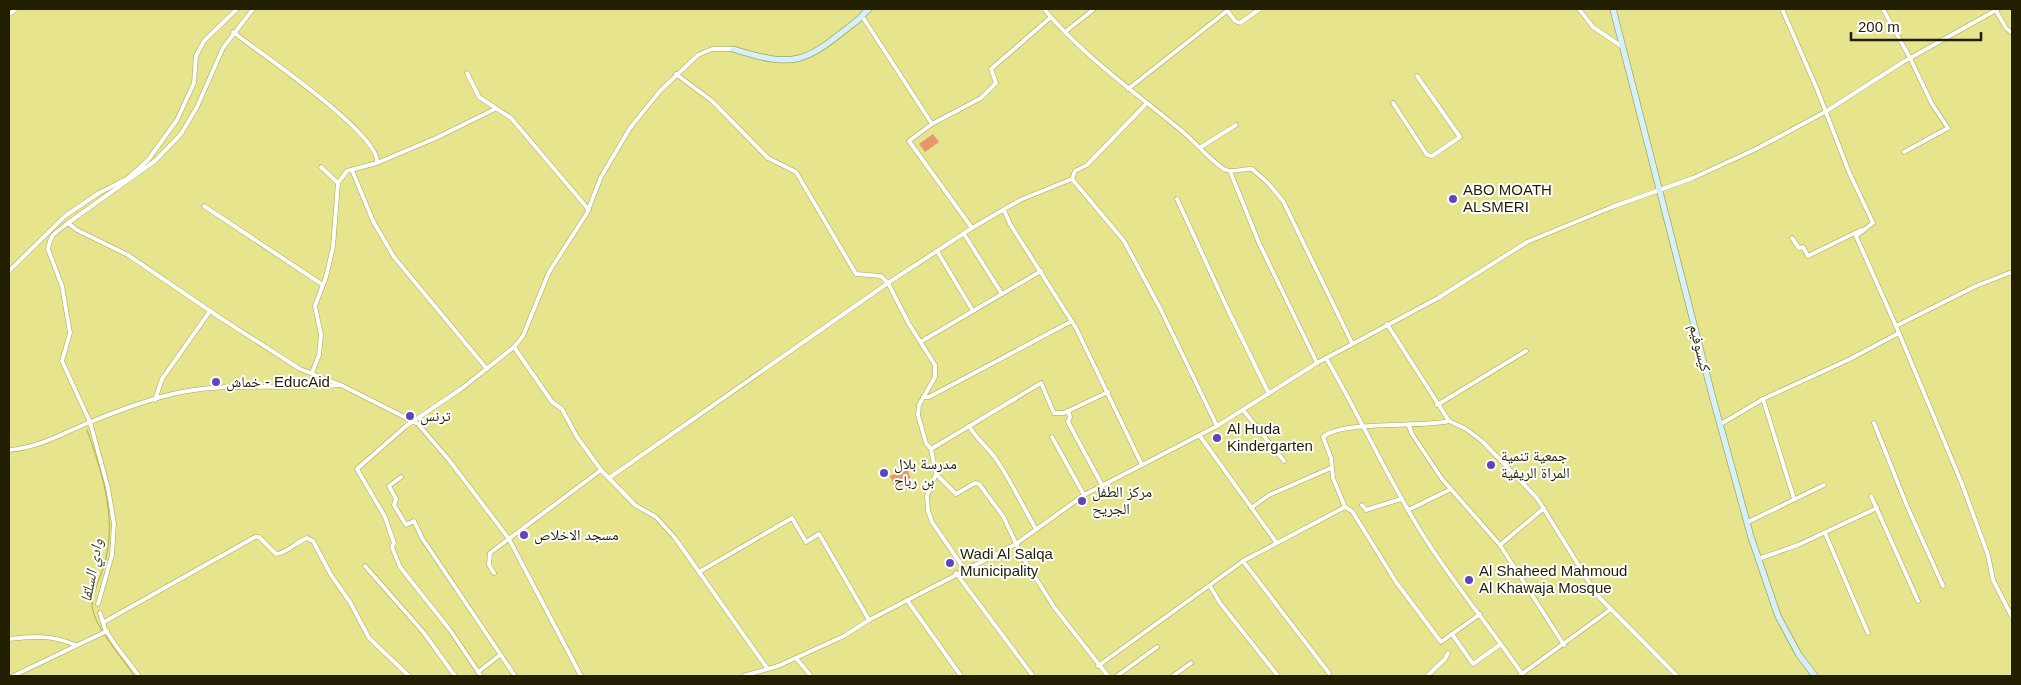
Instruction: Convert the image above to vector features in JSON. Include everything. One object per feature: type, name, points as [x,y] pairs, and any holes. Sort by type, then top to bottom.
[{"type":"street","points":[[9,14],[16,9]]},
{"type":"street","points":[[9,271],[65,216],[99,192],[128,178],[148,160],[177,120],[194,83],[196,56],[204,40],[237,9]]},
{"type":"street","points":[[98,604],[112,555],[114,524],[108,488],[90,422],[62,361],[70,333],[62,286],[48,249],[53,235],[155,161],[181,134],[197,107],[222,48],[253,9]]},
{"type":"street","points":[[500,656],[479,674],[450,630],[400,567],[392,547],[394,543],[385,517],[366,482],[357,472],[357,469],[412,421],[487,369],[514,347],[523,336],[549,272],[589,210],[602,177],[620,143],[646,107],[676,74],[698,55],[708,50],[732,49],[768,60],[799,59],[825,46],[869,9]]},
{"type":"street","points":[[1044,9],[1065,32],[1128,89],[1202,147],[1220,166],[1230,171],[1252,170],[1268,183],[1283,201],[1352,344]]},
{"type":"street","points":[[1065,32],[1094,9]]},
{"type":"street","points":[[1128,89],[1226,10],[1235,21],[1240,23],[1260,9]]},
{"type":"street","points":[[1579,9],[1594,27],[1621,46]]},
{"type":"street","name":"كيسوفيم","points":[[1613,9],[1621,46],[1651,150],[1658,190],[1664,204],[1758,559],[1778,616],[1800,655],[1815,676]]},
{"type":"street","points":[[1782,9],[1873,223],[1808,256],[1803,247],[1799,248],[1792,238]]},
{"type":"street","points":[[1883,9],[1910,58],[1932,104],[1948,128],[1904,152]]},
{"type":"street","points":[[743,676],[778,666],[844,636],[869,620],[1016,544],[1084,495],[1200,436],[1317,363],[1438,298],[1527,242],[1724,164],[1825,112],[1910,58],[1997,9],[2006,28],[2012,33]]},
{"type":"street","points":[[862,16],[932,124]]},
{"type":"street","points":[[972,228],[909,142],[932,124],[982,98],[996,83],[991,69],[1051,17]]},
{"type":"street","points":[[233,32],[334,109],[354,127],[376,152],[377,163]]},
{"type":"street","points":[[467,73],[479,96],[511,118],[589,210]]},
{"type":"street","points":[[676,74],[712,100],[768,158],[796,172],[856,274],[882,276],[888,283],[909,324],[922,341],[935,365],[935,377],[919,405],[918,415],[926,443],[931,449],[936,474],[927,496],[928,511],[932,522],[965,570]]},
{"type":"street","points":[[1393,103],[1427,155],[1432,156],[1460,137],[1417,76]]},
{"type":"street","points":[[609,478],[888,283],[972,228],[1020,200],[1072,179],[1075,171],[1087,165],[1146,104]]},
{"type":"street","points":[[312,373],[319,355],[321,335],[315,306],[317,297],[324,285],[334,240],[338,183],[343,175],[436,138],[496,108]]},
{"type":"street","points":[[1202,147],[1236,126]]},
{"type":"street","points":[[321,167],[338,183]]},
{"type":"street","points":[[352,170],[373,222],[394,257],[487,369]]},
{"type":"street","points":[[1230,171],[1260,242],[1317,363]]},
{"type":"street","points":[[1072,179],[1124,241],[1160,308],[1217,426]]},
{"type":"street","points":[[1177,199],[1269,394]]},
{"type":"street","points":[[204,206],[324,285]]},
{"type":"street","points":[[1004,210],[1010,224],[1072,321],[1142,465]]},
{"type":"street","points":[[68,223],[77,230],[128,255],[300,369],[341,385],[418,424],[449,460],[508,539],[581,676]]},
{"type":"street","points":[[1865,228],[1856,236],[1962,484],[1988,555],[1993,580],[2012,617]]},
{"type":"street","points":[[964,234],[1002,294]]},
{"type":"street","points":[[937,251],[973,311]]},
{"type":"street","points":[[922,341],[1041,271]]},
{"type":"street","points":[[1896,326],[1976,286],[2012,272]]},
{"type":"street","points":[[155,400],[162,379],[210,311]]},
{"type":"street","points":[[923,397],[929,397],[1072,321]]},
{"type":"street","points":[[1387,324],[1448,422]]},
{"type":"street","points":[[1721,424],[1763,399],[1848,360],[1899,333]]},
{"type":"street","points":[[514,347],[552,402],[562,409],[600,470],[635,505],[656,517],[675,538],[767,668]]},
{"type":"street","points":[[1437,405],[1526,351]]},
{"type":"street","points":[[1326,358],[1423,535],[1521,675],[1611,609]]},
{"type":"street","points":[[931,449],[1042,383],[1054,413],[1068,411],[1108,392]]},
{"type":"street","points":[[9,450],[35,445],[90,422],[182,392],[233,386],[300,388],[341,385]]},
{"type":"street","points":[[1763,399],[1794,499]]},
{"type":"street","points":[[1243,410],[1284,461]]},
{"type":"street","points":[[1068,411],[1070,417],[1068,422],[1102,485]]},
{"type":"street","points":[[1480,614],[1441,642],[1396,582],[1352,512],[1345,507],[1331,468],[1333,465],[1323,437],[1334,431],[1383,424],[1409,426],[1448,422],[1466,430],[1482,441],[1537,498],[1597,595],[1677,676]]},
{"type":"street","points":[[1874,423],[1907,506],[1943,586]]},
{"type":"street","points":[[969,426],[978,442],[989,449],[998,462],[1036,529]]},
{"type":"street","points":[[1409,426],[1412,434],[1450,489],[1500,545],[1564,645]]},
{"type":"street","points":[[1200,436],[1276,542]]},
{"type":"street","points":[[1052,437],[1084,495]]},
{"type":"street","points":[[1251,508],[1270,496],[1331,468]]},
{"type":"street","points":[[494,573],[489,565],[490,553],[600,470]]},
{"type":"street","points":[[936,474],[956,494],[975,483],[979,484],[1002,516],[1016,544],[1054,607],[1098,666],[1108,676]]},
{"type":"street","points":[[401,477],[389,486],[396,499],[394,505],[397,512],[406,525],[414,522],[422,538],[515,676]]},
{"type":"street","points":[[1748,522],[1824,485]]},
{"type":"street","points":[[1408,510],[1450,489]]},
{"type":"street","points":[[1871,496],[1918,601]]},
{"type":"street","points":[[1362,505],[1366,510],[1402,498]]},
{"type":"street","points":[[1098,666],[1243,561],[1345,507]]},
{"type":"street","points":[[1500,545],[1544,508]]},
{"type":"street","points":[[1758,559],[1774,555],[1877,508]]},
{"type":"street","points":[[699,572],[792,518],[806,542],[819,534],[869,620]]},
{"type":"street","points":[[1825,533],[1868,633]]},
{"type":"street","points":[[104,622],[255,537],[259,537],[276,554],[307,538],[313,542],[330,576],[350,602],[369,638],[409,676]]},
{"type":"street","points":[[1243,561],[1329,673]]},
{"type":"street","points":[[365,566],[424,633],[455,676]]},
{"type":"street","points":[[956,574],[1033,676]]},
{"type":"street","points":[[1210,586],[1220,603],[1278,676]]},
{"type":"street","points":[[907,600],[961,676]]},
{"type":"street","points":[[100,614],[107,631],[140,676]]},
{"type":"street","points":[[13,676],[107,631]]},
{"type":"street","points":[[1452,634],[1473,664],[1501,644]]},
{"type":"street","points":[[9,639],[35,636],[60,638],[75,645]]},
{"type":"street","points":[[1117,676],[1157,647]]},
{"type":"street","points":[[1427,676],[1445,659],[1448,653]]},
{"type":"street","points":[[796,658],[811,676]]},
{"type":"street","points":[[1173,676],[1191,663]]},
{"type":"shaded area","points":[[933,134],[939,142],[925,152],[919,144]]},
{"type":"shaded area","points":[[907,469],[912,481],[895,488],[890,476]]},
{"type":"waterway","name":"وادي السلقا","points":[[87,430],[102,475],[109,521],[107,553],[93,598],[93,612],[102,631],[134,676]]},
{"type":"place","name":"ABO MOATH ALSMERI","points":[[1453,199]]},
{"type":"place","name":"خماش - EducAid","points":[[216,382]]},
{"type":"place","name":"ترنس","points":[[410,416]]},
{"type":"place","name":"Al Huda Kindergarten","points":[[1217,438]]},
{"type":"place","name":"جمعية تنمية المراة الريفية","points":[[1491,465]]},
{"type":"place","name":"مدرسة بلال بن رباح","points":[[884,473]]},
{"type":"place","name":"مركز الطفل الجريح","points":[[1082,501]]},
{"type":"place","name":"مسجد الاخلاص","points":[[524,535]]},
{"type":"place","name":"Wadi Al Salqa Municipality","points":[[950,563]]},
{"type":"place","name":"Al Shaheed Mahmoud Al Khawaja Mosque","points":[[1469,580]]}]
